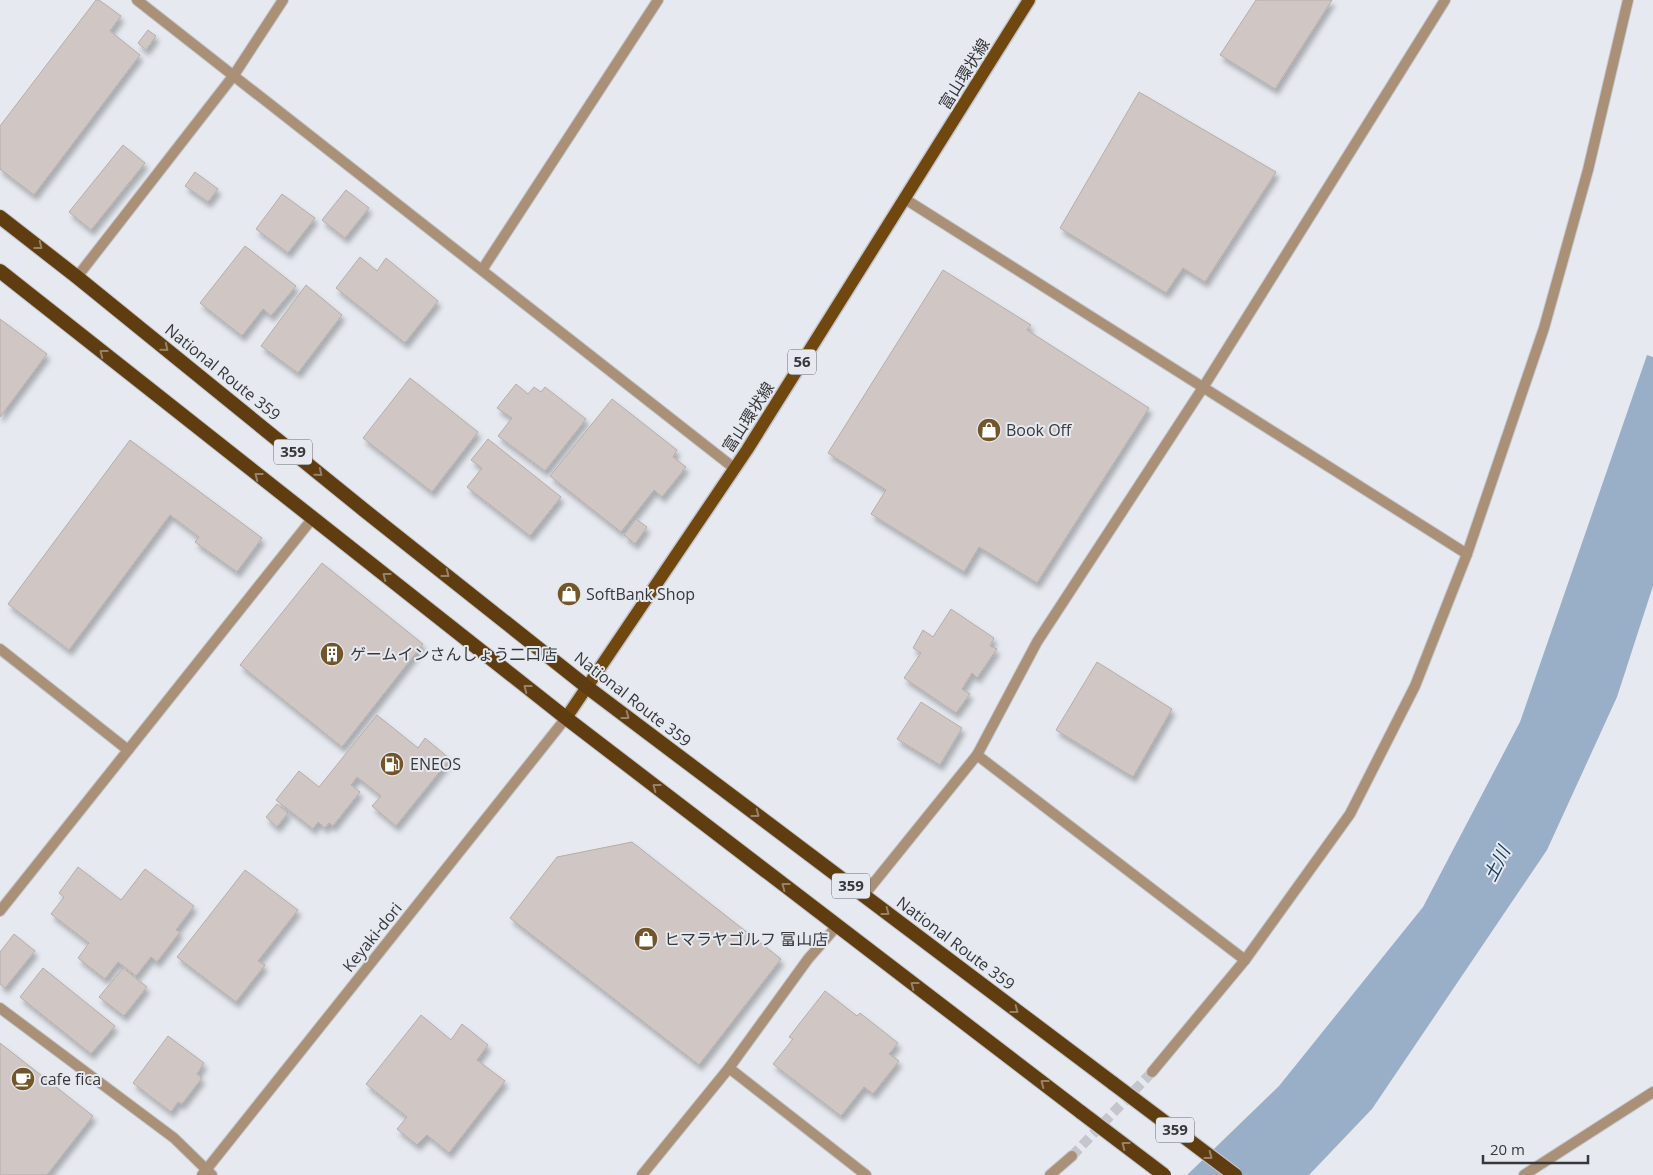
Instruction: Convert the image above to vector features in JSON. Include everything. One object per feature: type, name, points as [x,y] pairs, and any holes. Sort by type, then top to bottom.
[{"type":"highway","name":"National Route 359","points":[[0,217],[78,277],[364,510],[587,687],[1235,1175]]},
{"type":"highway","name":"359","points":[[0,271],[566,718],[1164,1175]]},
{"type":"main road","name":"富山環状線","points":[[566,718],[734,468],[1029,0]]},
{"type":"street","points":[[137,0],[734,468]]},
{"type":"street","points":[[78,277],[234,75],[283,0]]},
{"type":"street","points":[[482,270],[658,0]]},
{"type":"street","points":[[864,895],[977,755],[1037,642],[1204,386],[1445,0]]},
{"type":"street","points":[[1152,1072],[1245,960],[1350,814],[1416,686],[1467,554],[1544,328],[1588,170],[1628,0]]},
{"type":"street","points":[[905,199],[1204,386],[1467,554]]},
{"type":"street","points":[[0,911],[312,518]]},
{"type":"street","points":[[0,650],[128,750]]},
{"type":"street","name":"Keyaki-dori","points":[[207,1173],[566,718]]},
{"type":"street","points":[[977,755],[1245,960]]},
{"type":"street","points":[[642,1175],[729,1068],[808,960],[837,926]]},
{"type":"street","points":[[0,1008],[174,1138],[207,1173]]},
{"type":"street","points":[[729,1068],[866,1175]]},
{"type":"street","points":[[1524,1175],[1653,1092]]},
{"type":"street","points":[[1050,1175],[1072,1156]]},
{"type":"water","name":"土川","points":[[1647,355],[1653,357],[1653,586],[1617,697],[1547,850],[1372,1109],[1309,1175],[1187,1175],[1279,1086],[1423,907],[1520,722]]},
{"type":"building","points":[[96,0],[99,0],[121,16],[110,31],[140,55],[34,195],[0,169],[0,126]]},
{"type":"building","points":[[1256,0],[1332,0],[1275,89],[1220,55]]},
{"type":"building","points":[[148,30],[156,36],[146,50],[138,43]]},
{"type":"building","points":[[1139,92],[1276,172],[1205,282],[1183,268],[1166,293],[1060,228]]},
{"type":"building","points":[[123,145],[145,163],[91,230],[69,212]]},
{"type":"building","points":[[195,172],[218,189],[208,202],[185,186]]},
{"type":"building","points":[[346,190],[369,208],[345,238],[322,220]]},
{"type":"building","points":[[282,194],[315,218],[288,253],[256,229]]},
{"type":"building","points":[[245,246],[296,286],[271,316],[263,309],[242,336],[200,303]]},
{"type":"building","points":[[360,257],[377,271],[386,258],[438,301],[405,343],[336,288]]},
{"type":"building","name":"Book Off","points":[[943,270],[1031,325],[1027,330],[1149,408],[1037,583],[979,547],[964,572],[871,514],[886,490],[828,453]]},
{"type":"building","points":[[306,285],[342,315],[298,373],[261,346]]},
{"type":"building","points":[[0,319],[47,354],[0,417]]},
{"type":"building","points":[[410,378],[478,432],[432,492],[363,438]]},
{"type":"building","points":[[516,384],[528,394],[534,387],[541,392],[545,387],[586,419],[545,471],[498,436],[512,418],[497,408]]},
{"type":"building","points":[[612,399],[677,450],[673,457],[686,467],[662,497],[654,490],[621,532],[550,476]]},
{"type":"building","points":[[488,439],[561,497],[530,536],[467,487],[482,468],[471,460]]},
{"type":"building","points":[[130,440],[262,538],[237,572],[195,542],[199,537],[170,515],[69,650],[8,604]]},
{"type":"building","points":[[636,519],[647,527],[635,544],[624,535]]},
{"type":"building","name":"ゲームインさんしょう二口店","points":[[322,563],[423,644],[342,747],[240,665]]},
{"type":"building","points":[[951,609],[994,638],[990,646],[997,649],[977,678],[972,673],[962,689],[970,694],[956,713],[904,678],[921,653],[913,648],[923,630],[933,637]]},
{"type":"building","points":[[1097,662],[1172,709],[1133,777],[1056,730]]},
{"type":"building","points":[[921,702],[962,728],[940,765],[897,739]]},
{"type":"building","points":[[377,715],[418,748],[425,738],[450,759],[396,826],[372,806],[381,796],[357,777],[351,785],[360,792],[333,826],[329,823],[325,828],[318,822],[313,829],[276,800],[299,771],[319,787]]},
{"type":"building","points":[[277,804],[288,813],[277,827],[266,817]]},
{"type":"building","name":"ヒマラヤゴルフ 富山店","points":[[632,842],[781,959],[699,1065],[510,918],[557,857]]},
{"type":"building","points":[[78,867],[121,900],[145,869],[194,906],[176,930],[180,932],[157,962],[151,957],[136,976],[118,962],[105,979],[78,958],[89,943],[51,914],[64,897],[59,893]]},
{"type":"building","points":[[245,870],[298,910],[258,961],[265,965],[236,1002],[177,957]]},
{"type":"building","points":[[14,934],[35,951],[5,988],[0,984],[0,952]]},
{"type":"building","points":[[43,968],[115,1026],[91,1054],[20,997]]},
{"type":"building","points":[[123,968],[147,987],[124,1016],[99,997]]},
{"type":"building","points":[[825,991],[857,1016],[860,1013],[898,1043],[889,1054],[899,1061],[873,1094],[864,1087],[841,1116],[773,1064],[793,1039],[789,1037]]},
{"type":"building","points":[[421,1015],[451,1040],[462,1024],[488,1045],[477,1060],[505,1081],[449,1153],[427,1135],[417,1145],[397,1129],[407,1117],[366,1084]]},
{"type":"building","points":[[168,1036],[204,1063],[197,1074],[202,1078],[182,1104],[178,1102],[171,1112],[133,1083]]},
{"type":"building","name":"cafe fica","points":[[0,1043],[93,1116],[47,1175],[0,1175]]},
{"type":"tunnel","points":[[1072,1156],[1152,1072]]},
{"type":"place","name":"Book Off","points":[[989,430]]},
{"type":"place","name":"SoftBank Shop","points":[[569,594]]},
{"type":"place","name":"ゲームインさんしょう二口店","points":[[332,654]]},
{"type":"place","name":"ENEOS","points":[[392,764]]},
{"type":"place","name":"ヒマラヤゴルフ 富山店","points":[[646,939]]},
{"type":"place","name":"cafe fica","points":[[23,1079]]}]
